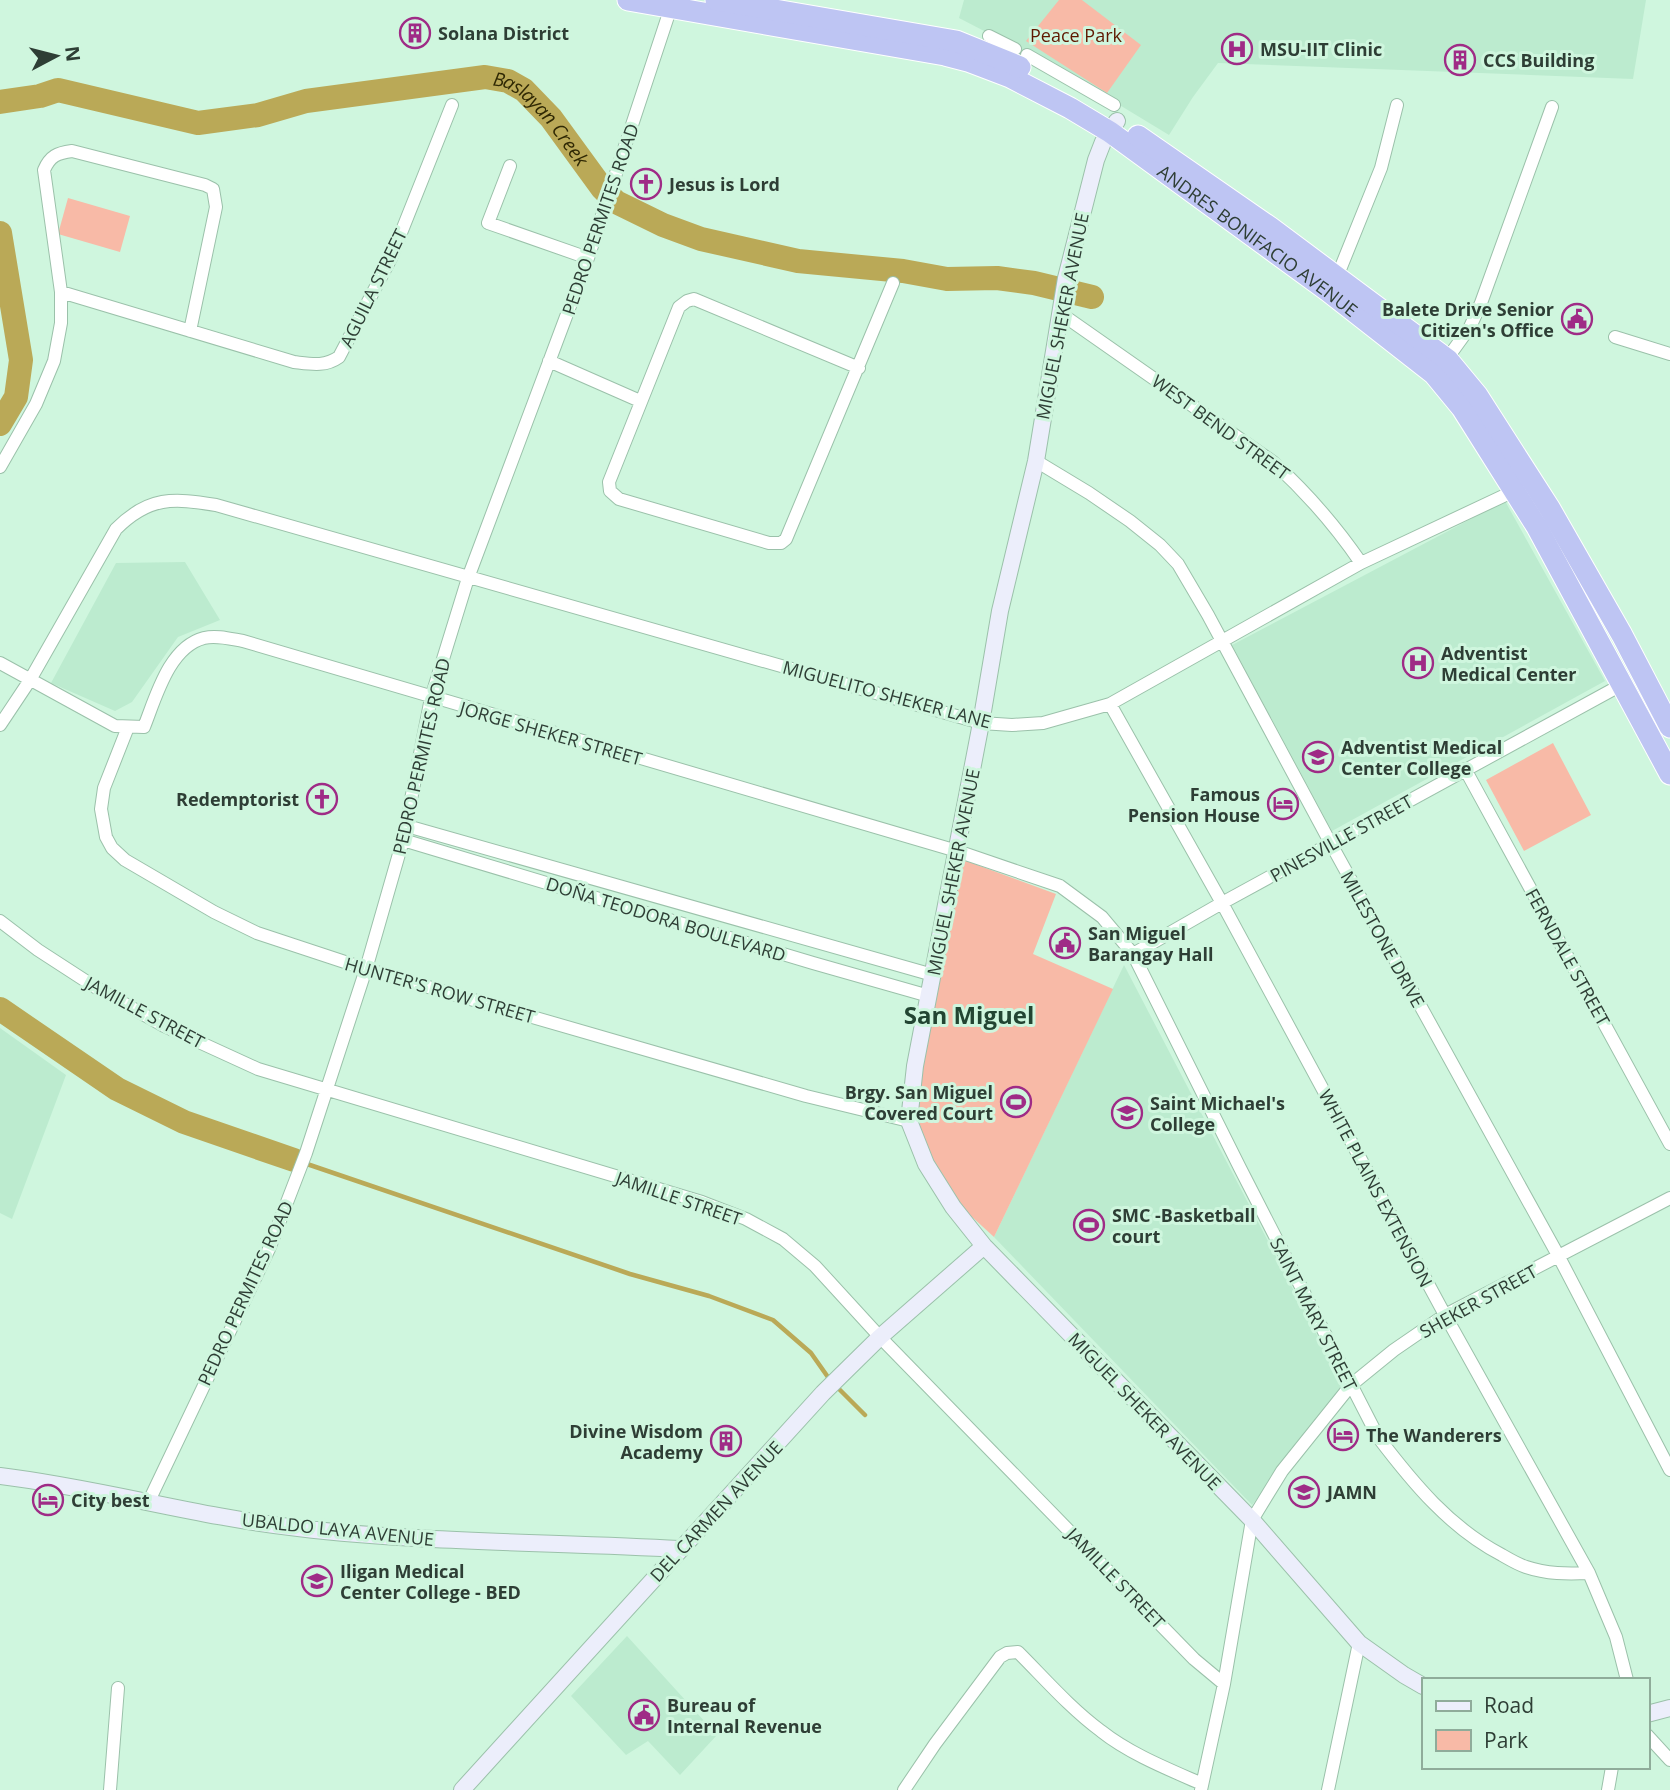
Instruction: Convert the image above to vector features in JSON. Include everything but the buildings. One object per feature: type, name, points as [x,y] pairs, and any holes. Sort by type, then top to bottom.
[{"type":"highway","name":"ANDRES BONIFACIO AVENUE","points":[[628,0],[755,9]]},
{"type":"highway","name":"ANDRES BONIFACIO AVENUE","points":[[716,0],[755,9],[956,41],[1015,64],[1114,119],[1272,228],[1337,277],[1477,395],[1549,509],[1622,635],[1670,727]]},
{"type":"highway","name":"ANDRES BONIFACIO AVENUE","points":[[1114,119],[1328,291],[1441,367],[1462,408],[1537,527],[1670,774]]},
{"type":"street","name":"PEDRO PERMITES ROAD","points":[[148,1503],[269,1249],[306,1153],[366,969],[407,826],[431,698],[468,578],[588,258],[672,4]]},
{"type":"street","points":[[989,36],[1021,52],[1114,119]]},
{"type":"street","name":"AGUILA STREET","points":[[61,292],[294,362],[314,365],[330,363],[339,357],[391,258],[452,105]]},
{"type":"street","points":[[1337,277],[1381,169],[1397,105]]},
{"type":"street","points":[[1441,367],[1470,327],[1481,303],[1552,107]]},
{"type":"street","name":"MIGUEL SHEKER AVENUE","points":[[1114,119],[1103,142],[1087,191],[1066,278],[1035,461],[1000,611],[915,1066],[909,1121],[926,1164],[953,1207],[984,1246],[1252,1520],[1359,1643],[1422,1685]]},
{"type":"street","points":[[0,467],[36,404],[54,361],[61,323],[61,292],[44,170],[48,159],[72,151],[213,189],[216,206],[190,331]]},
{"type":"street","points":[[510,166],[488,223],[588,258]]},
{"type":"street","points":[[859,368],[694,299],[687,301],[678,307],[640,401],[609,482],[612,494],[619,499],[769,543],[786,539],[859,368],[893,283]]},
{"type":"street","name":"WEST BEND STREET","points":[[1060,313],[1273,462],[1301,487],[1329,518],[1361,563]]},
{"type":"street","points":[[1615,337],[1670,354]]},
{"type":"street","points":[[549,361],[640,401]]},
{"type":"street","name":"MILESTONE DRIVE","points":[[1035,461],[1089,493],[1160,545],[1178,564],[1559,1257],[1670,1470]]},
{"type":"street","name":"MIGUELITO SHEKER LANE","points":[[30,680],[116,529],[130,514],[154,502],[180,499],[216,505],[981,723],[1043,723],[1110,704],[1361,563],[1514,491]]},
{"type":"street","name":"JORGE SHEKER STREET","points":[[128,727],[144,727],[173,661],[187,647],[204,638],[223,637],[269,648],[431,698],[957,851]]},
{"type":"street","points":[[0,663],[116,726],[128,727]]},
{"type":"street","points":[[0,725],[30,680]]},
{"type":"street","name":"PINESVILLE STREET","points":[[1133,954],[1623,684]]},
{"type":"street","name":"WHITE PLAINS EXTENSION","points":[[1110,704],[1589,1573],[1616,1637],[1626,1678]]},
{"type":"street","name":"HUNTER'S ROW STREET","points":[[128,727],[104,788],[101,809],[106,837],[112,848],[125,860],[160,882],[235,923],[257,933],[366,969],[806,1097],[909,1121]]},
{"type":"street","name":"FERNDALE STREET","points":[[1465,769],[1670,1144]]},
{"type":"street","name":"DOÑA TEODORA BOULEVARD","points":[[407,826],[933,975]]},
{"type":"street","name":"DOÑA TEODORA BOULEVARD","points":[[403,840],[929,996]]},
{"type":"street","name":"SAINT MARY STREET","points":[[957,851],[1060,886],[1102,917],[1133,954],[1378,1437],[1408,1476],[1447,1517],[1490,1549],[1524,1567],[1562,1575],[1589,1573]]},
{"type":"street","name":"JAMILLE STREET","points":[[0,921],[94,987],[164,1026],[258,1069],[702,1202],[746,1219],[783,1239],[815,1266],[880,1337],[1194,1658],[1224,1684]]},
{"type":"street","name":"SHEKER STREET","points":[[1201,1787],[1224,1684],[1252,1520],[1289,1461],[1351,1385],[1394,1350],[1445,1315],[1670,1198]]},
{"type":"street","name":"DEL CARMEN AVENUE","points":[[462,1790],[824,1393],[880,1337],[984,1246]]},
{"type":"street","name":"UBALDO LAYA AVENUE","points":[[0,1476],[60,1483],[148,1503],[298,1528],[471,1541],[679,1549]]},
{"type":"street","points":[[1328,1790],[1359,1643]]},
{"type":"street","points":[[904,1790],[1000,1657],[1012,1651],[1018,1652],[1058,1695],[1102,1733],[1201,1787]]},
{"type":"street","points":[[110,1790],[118,1688]]},
{"type":"street","points":[[1649,1713],[1670,1708]]},
{"type":"street","points":[[1649,1737],[1670,1760]]},
{"type":"street","points":[[1608,1790],[1612,1769]]},
{"type":"shaded area","points":[[964,0],[1646,0],[1633,79],[1218,63],[1169,135],[1075,78],[959,18]]},
{"type":"shaded area","name":"Adventist Medical Center","points":[[1505,501],[1605,681],[1332,831],[1232,645]]},
{"type":"shaded area","points":[[185,562],[220,620],[178,637],[132,702],[115,711],[51,683],[116,563]]},
{"type":"shaded area","name":"Saint Michael's College","points":[[1124,965],[1343,1385],[1252,1505],[994,1237]]},
{"type":"shaded area","points":[[0,1028],[66,1075],[12,1219],[0,1213]]},
{"type":"shaded area","name":"Bureau of Internal Revenue","points":[[627,1636],[717,1735],[680,1775],[648,1741],[626,1755],[571,1696]]},
{"type":"green space","name":"Peace Park","points":[[1059,0],[1082,0],[1141,45],[1107,93],[1026,41]]},
{"type":"green space","points":[[68,198],[130,216],[120,252],[58,234]]},
{"type":"green space","points":[[1553,743],[1591,815],[1524,851],[1486,780]]},
{"type":"green space","points":[[961,859],[1056,894],[1033,954],[1113,989],[994,1237],[959,1205],[933,1165],[920,1125],[918,1093]]},
{"type":"waterway","name":"Baslayan Creek","points":[[0,102],[40,96],[58,90],[198,123],[258,115],[306,101],[485,77],[508,81],[524,90],[551,118],[602,188],[616,202],[663,225],[701,239],[798,261],[903,271],[947,279],[997,278],[1034,283],[1092,297]]},
{"type":"waterway","points":[[0,233],[21,360],[16,397],[0,424]]},
{"type":"waterway","points":[[0,1009],[117,1089],[184,1122],[294,1160]]},
{"type":"waterway","points":[[307,1164],[630,1274],[709,1296],[773,1320],[811,1353],[830,1380]]},
{"type":"waterway","points":[[836,1386],[865,1415]]},
{"type":"place","name":"Solana District","points":[[415,33]]},
{"type":"place","name":"MSU-IIT Clinic","points":[[1237,49]]},
{"type":"place","name":"CCS Building","points":[[1460,60]]},
{"type":"place","name":"Jesus is Lord","points":[[646,184]]},
{"type":"place","name":"Balete Drive Senior Citizen's Office","points":[[1577,319]]},
{"type":"place","name":"Adventist Medical Center","points":[[1418,663]]},
{"type":"place","name":"Adventist Medical Center College","points":[[1318,757]]},
{"type":"place","name":"Redemptorist","points":[[322,799]]},
{"type":"place","name":"Famous Pension House","points":[[1283,804]]},
{"type":"place","name":"San Miguel Barangay Hall","points":[[1065,943]]},
{"type":"place","name":"Brgy. San Miguel Covered Court","points":[[1016,1102]]},
{"type":"place","name":"Saint Michael's College","points":[[1127,1113]]},
{"type":"place","name":"SMC -Basketball court","points":[[1089,1225]]},
{"type":"place","name":"The Wanderers","points":[[1343,1435]]},
{"type":"place","name":"Divine Wisdom Academy","points":[[726,1441]]},
{"type":"place","name":"JAMN","points":[[1304,1492]]},
{"type":"place","name":"City best","points":[[48,1500]]},
{"type":"place","name":"Iligan Medical Center College - BED","points":[[317,1581]]},
{"type":"place","name":"Bureau of Internal Revenue","points":[[644,1715]]},
{"type":"district","name":"San Miguel","points":[[969,1014]]}]
